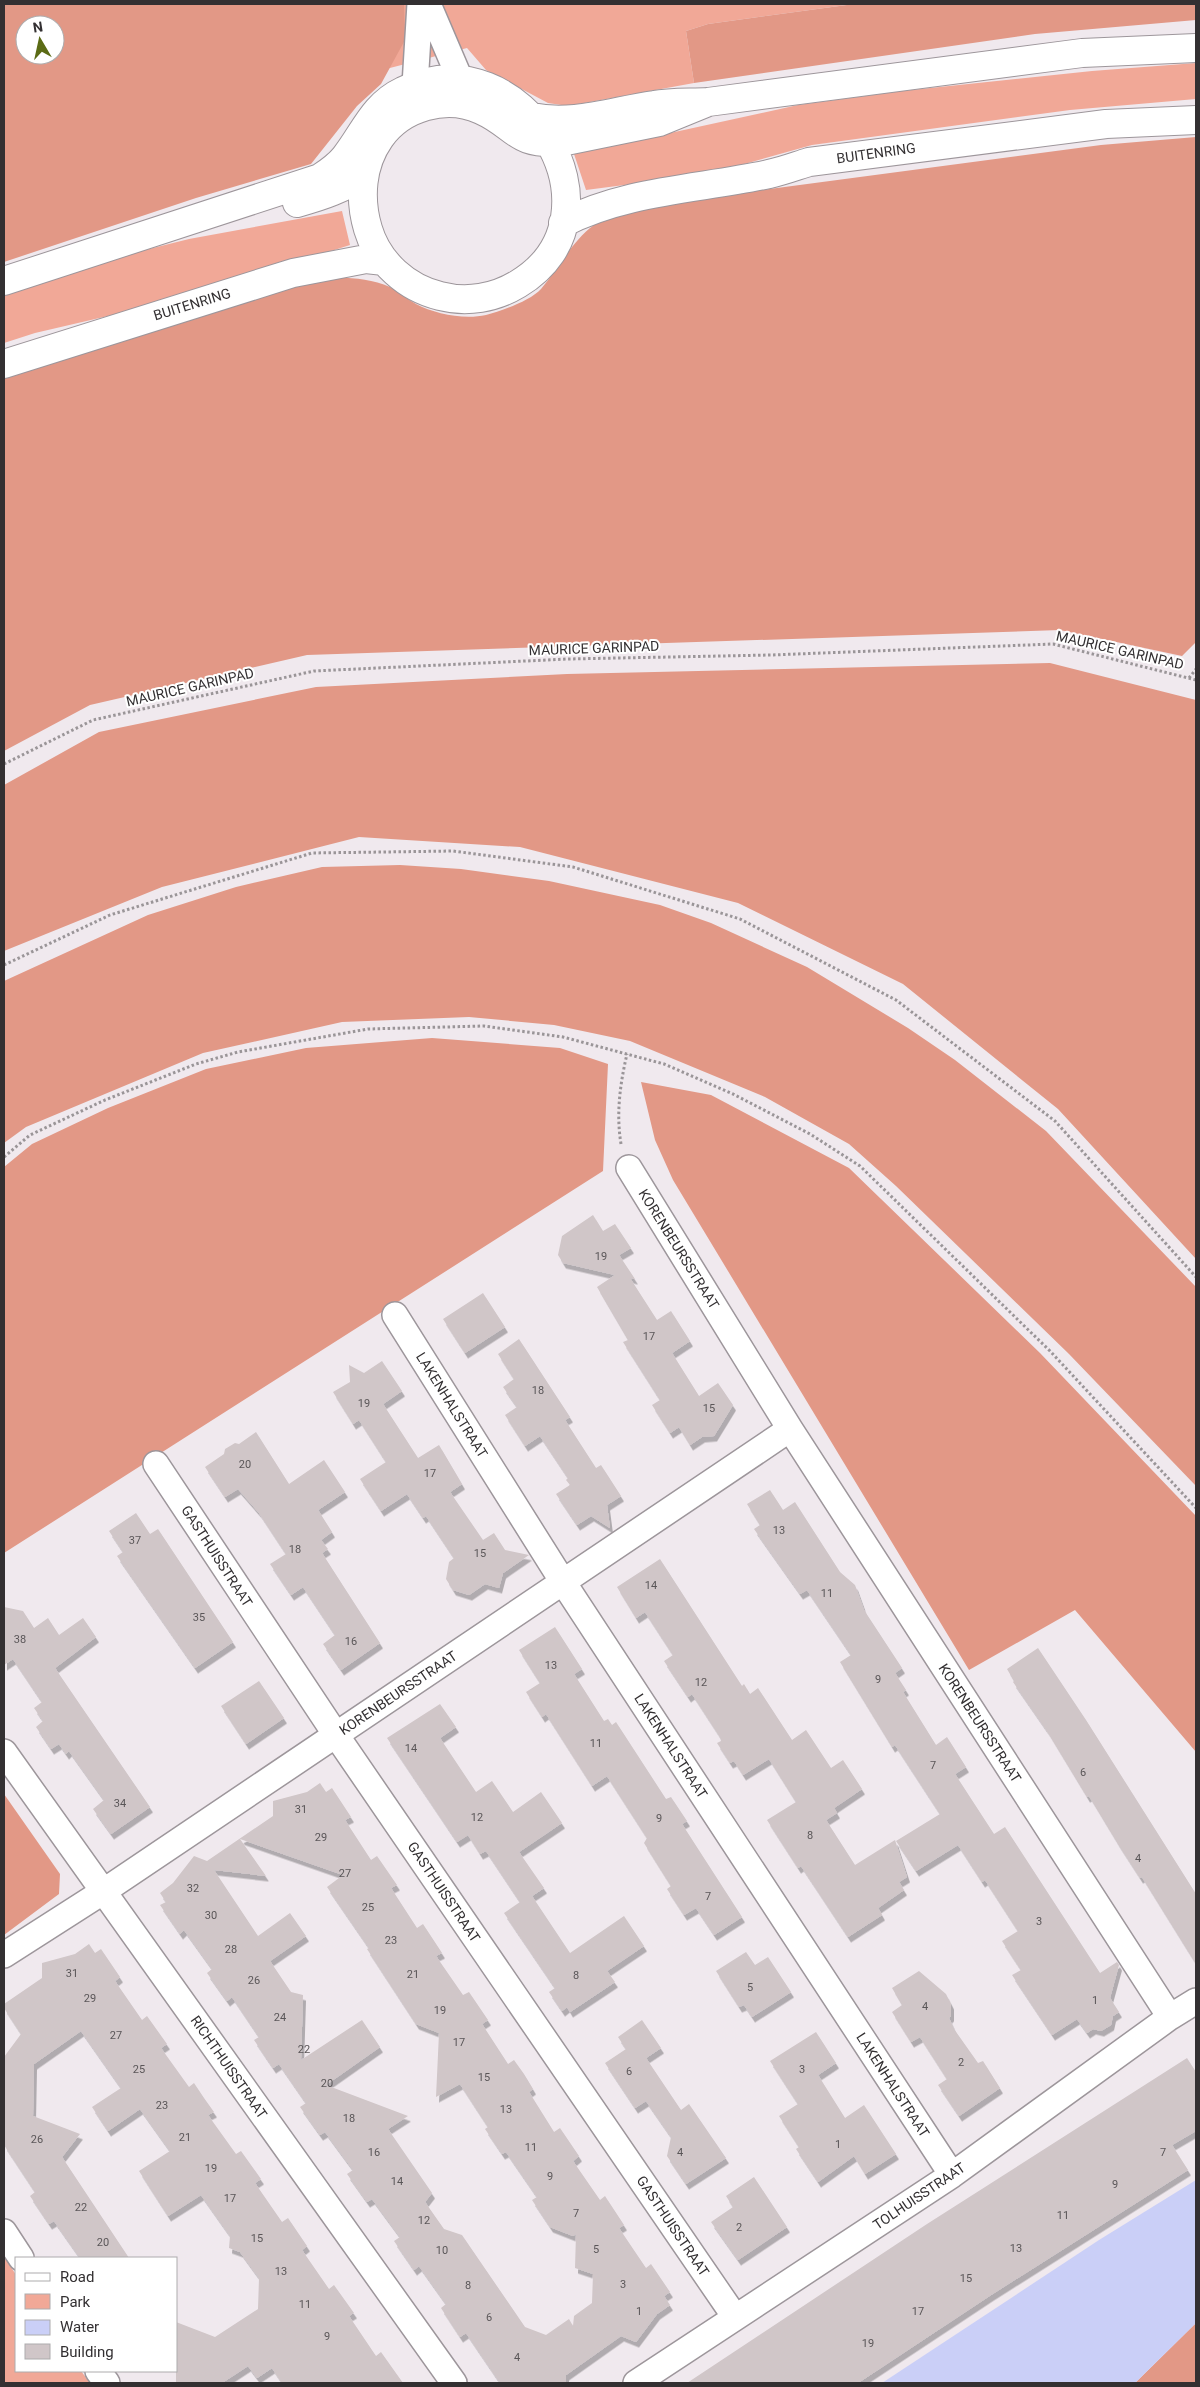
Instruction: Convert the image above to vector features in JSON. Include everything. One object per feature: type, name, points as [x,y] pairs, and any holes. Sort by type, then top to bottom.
[{"type":"highway","points":[[531,117],[547,120],[576,121],[655,105],[708,102],[1082,53],[1196,48]]},
{"type":"highway","points":[[4,281],[320,178],[336,167],[374,113],[386,101],[415,85],[437,80],[460,79],[492,87],[506,95],[531,117],[551,143],[557,155],[565,182],[563,223],[549,255],[525,280],[494,295],[459,299],[426,292],[396,273],[384,261],[376,248],[365,219],[363,188],[371,153],[382,135],[405,115],[434,104],[465,105],[493,117],[526,140],[551,143],[615,133],[659,122],[708,102]]},
{"type":"highway","points":[[405,115],[412,99],[415,85]]},
{"type":"highway","name":"BUITENRING","points":[[563,223],[587,211],[625,201],[770,174],[810,162],[1106,124],[1196,120]]},
{"type":"highway","points":[[156,232],[252,215],[330,194],[351,184],[365,173]]},
{"type":"highway","name":"BUITENRING","points":[[4,364],[52,347],[293,274],[366,259],[384,261]]},
{"type":"street","points":[[415,85],[420,4]]},
{"type":"street","points":[[428,4],[460,79]]},
{"type":"street","name":"KORENBEURSSTRAAT","points":[[629,1168],[790,1429],[1170,2017]]},
{"type":"street","name":"LAKENHALSTRAAT","points":[[395,1314],[563,1582],[952,2175]]},
{"type":"street","name":"KORENBEURSSTRAAT","points":[[4,1954],[104,1890],[790,1429]]},
{"type":"street","name":"GASTHUISSTRAAT","points":[[156,1464],[336,1735],[735,2317]]},
{"type":"street","name":"RICHTHUISSTRAAT","points":[[4,1752],[454,2383]]},
{"type":"street","name":"TOLHUISSTRAAT","points":[[636,2383],[952,2175],[1170,2017],[1196,2002]]},
{"type":"street","points":[[4,2232],[20,2257]]},
{"type":"street","points":[[99,2372],[107,2383]]},
{"type":"path","name":"MAURICE GARINPAD","points":[[4,764],[93,720],[314,671],[568,660],[771,655],[1054,644],[1196,680]]},
{"type":"path","points":[[1189,678],[1196,669]]},
{"type":"path","points":[[4,965],[110,915],[312,852],[453,851],[573,867],[740,919],[896,1000],[1055,1121],[1196,1277]]},
{"type":"path","points":[[627,1054],[619,1099],[618,1126],[622,1152],[629,1168]]},
{"type":"green space","points":[[4,4],[854,4],[708,24],[686,31],[694,83],[568,106],[548,103],[486,70],[467,48],[4,168]]},
{"type":"green space","points":[[1196,63],[1196,99],[1070,110],[812,145],[709,174],[586,190],[574,154],[798,105],[902,91],[1092,71]]},
{"type":"green space","points":[[342,211],[350,245],[181,299],[35,333],[4,343],[4,296],[133,253],[189,239]]},
{"type":"green space","points":[[4,2256],[15,2273],[15,2372],[82,2372],[90,2383],[4,2383]]},
{"type":"shaded area","points":[[4,4],[404,4],[405,40],[381,84],[357,106],[311,164],[196,198],[4,262]]},
{"type":"shaded area","points":[[854,4],[1196,4],[1196,20],[1035,34],[694,83],[686,31],[708,24]]},
{"type":"shaded area","points":[[1196,137],[1196,642],[1182,656],[1060,630],[307,655],[90,705],[4,751],[4,374],[311,279],[341,278],[371,281],[390,287],[416,304],[432,311],[468,317],[486,315],[530,298],[541,289],[579,239],[594,225],[612,216],[646,207],[678,201],[1101,145]]},
{"type":"shaded area","points":[[1050,663],[1196,700],[1196,1259],[1058,1109],[903,984],[738,903],[520,847],[359,837],[162,887],[4,951],[4,785],[99,732],[316,687],[567,674]]},
{"type":"shaded area","points":[[400,865],[461,869],[549,881],[660,905],[711,923],[807,967],[908,1028],[955,1060],[1046,1131],[1196,1287],[1196,1486],[1069,1354],[896,1186],[849,1144],[765,1097],[630,1041],[554,1025],[469,1017],[342,1022],[203,1053],[26,1127],[4,1143],[4,981],[148,915],[236,887],[322,867]]},
{"type":"shaded area","points":[[432,1038],[560,1048],[608,1064],[603,1171],[4,1553],[4,1167],[32,1144],[108,1108],[206,1069],[306,1048]]},
{"type":"shaded area","points":[[641,1082],[711,1095],[849,1168],[1040,1353],[1196,1516],[1196,1752],[1075,1610],[969,1670],[673,1180],[655,1140]]},
{"type":"shaded area","points":[[4,1794],[60,1874],[59,1894],[4,1935]]},
{"type":"shaded area","points":[[1196,2323],[1196,2383],[1135,2383]]},
{"type":"water","points":[[1196,2180],[1196,2323],[1135,2383],[882,2383],[1099,2240]]},
{"type":"building","points":[[593,1215],[603,1231],[615,1224],[631,1248],[619,1255],[635,1279],[630,1278],[657,1320],[671,1311],[690,1341],[672,1353],[699,1396],[718,1383],[733,1405],[714,1436],[702,1437],[690,1445],[679,1427],[670,1433],[652,1405],[660,1400],[623,1342],[628,1340],[597,1287],[615,1275],[563,1263],[558,1255],[562,1236]]},
{"type":"building","points":[[483,1293],[505,1327],[465,1353],[443,1319]]},
{"type":"building","points":[[519,1339],[570,1417],[565,1420],[596,1468],[601,1465],[621,1496],[607,1505],[610,1528],[591,1516],[577,1525],[556,1494],[570,1485],[566,1480],[568,1478],[540,1436],[525,1446],[505,1415],[517,1407],[503,1387],[514,1379],[498,1354]]},
{"type":"building","points":[[382,1361],[402,1391],[383,1404],[418,1458],[439,1445],[462,1484],[450,1492],[483,1540],[494,1533],[505,1550],[529,1555],[503,1573],[499,1588],[485,1584],[469,1595],[453,1590],[446,1579],[449,1562],[454,1558],[426,1516],[423,1518],[407,1494],[381,1511],[360,1479],[386,1462],[359,1420],[353,1424],[333,1392],[350,1382],[349,1365],[364,1373]]},
{"type":"building","points":[[256,1432],[289,1484],[324,1460],[345,1492],[318,1510],[332,1532],[321,1540],[328,1549],[322,1553],[380,1643],[341,1670],[323,1644],[335,1635],[303,1587],[291,1595],[270,1564],[286,1554],[259,1513],[238,1489],[225,1497],[205,1467],[224,1454],[225,1449],[235,1443],[239,1444]]},
{"type":"building","points":[[770,1490],[783,1510],[795,1502],[840,1572],[855,1585],[864,1610],[902,1668],[895,1673],[906,1690],[903,1692],[936,1745],[947,1737],[966,1767],[955,1774],[994,1834],[1005,1827],[1100,1973],[1117,1962],[1119,1965],[1110,1998],[1119,2012],[1113,2016],[1111,2025],[1101,2031],[1093,2029],[1087,2033],[1077,2019],[1052,2035],[1012,1975],[1021,1970],[1002,1941],[1018,1931],[985,1880],[982,1882],[958,1845],[916,1871],[896,1841],[940,1814],[895,1745],[892,1747],[840,1662],[851,1655],[807,1590],[800,1594],[754,1529],[760,1525],[747,1504]]},
{"type":"building","points":[[136,1513],[150,1534],[158,1529],[233,1642],[195,1668],[117,1556],[123,1552],[109,1531]]},
{"type":"building","points":[[660,1559],[742,1686],[744,1684],[750,1694],[758,1688],[792,1740],[806,1730],[831,1768],[843,1760],[862,1789],[834,1808],[837,1813],[826,1820],[855,1865],[895,1840],[907,1877],[899,1882],[904,1890],[878,1908],[882,1915],[848,1937],[801,1866],[798,1868],[767,1820],[796,1802],[769,1759],[743,1775],[734,1761],[730,1763],[717,1743],[721,1741],[720,1737],[692,1694],[688,1697],[664,1661],[673,1655],[645,1612],[636,1618],[617,1587]]},
{"type":"building","points":[[4,1607],[23,1611],[34,1628],[48,1618],[59,1635],[83,1618],[96,1637],[55,1668],[150,1807],[111,1834],[93,1809],[104,1800],[69,1751],[66,1754],[59,1744],[51,1749],[36,1727],[43,1721],[34,1708],[42,1702],[13,1659],[4,1665]]},
{"type":"building","points":[[555,1627],[582,1669],[574,1674],[604,1721],[608,1719],[612,1725],[616,1722],[666,1799],[671,1797],[687,1821],[682,1824],[742,1917],[714,1935],[696,1908],[684,1915],[667,1889],[671,1886],[644,1843],[647,1838],[607,1776],[592,1786],[546,1714],[542,1717],[526,1692],[540,1683],[519,1650]]},
{"type":"building","points":[[1038,1648],[1196,1894],[1196,1964],[1142,1877],[1140,1878],[1047,1731],[1013,1682],[1007,1669]]},
{"type":"building","points":[[259,1681],[284,1718],[246,1744],[221,1706]]},
{"type":"building","points":[[440,1704],[456,1727],[440,1738],[476,1792],[492,1781],[513,1812],[541,1792],[562,1823],[519,1852],[544,1888],[532,1896],[570,1953],[624,1916],[644,1946],[607,1971],[615,1982],[570,2012],[567,2007],[562,2011],[549,1992],[555,1988],[504,1913],[520,1902],[486,1851],[480,1854],[468,1835],[457,1842],[387,1738]]},
{"type":"building","points":[[320,1783],[326,1792],[332,1788],[351,1817],[345,1820],[371,1860],[377,1856],[397,1885],[391,1888],[417,1928],[423,1924],[442,1953],[436,1956],[463,1995],[469,1992],[488,2020],[482,2024],[508,2064],[514,2060],[533,2089],[529,2092],[554,2132],[560,2128],[579,2156],[573,2161],[600,2200],[605,2196],[624,2225],[619,2228],[646,2268],[651,2264],[670,2292],[664,2296],[670,2305],[657,2314],[636,2342],[621,2336],[566,2375],[566,2383],[500,2383],[466,2333],[460,2337],[441,2308],[446,2304],[419,2266],[414,2270],[394,2241],[400,2237],[372,2199],[367,2202],[347,2174],[353,2170],[325,2132],[320,2135],[300,2107],[306,2103],[279,2064],[273,2068],[254,2040],[259,2037],[232,1997],[227,2001],[207,1973],[212,1969],[184,1930],[180,1934],[160,1905],[166,1902],[160,1893],[173,1883],[194,1856],[207,1861],[273,1816],[273,1801],[307,1792]],"holes":[[[240,1839],[343,1875],[327,1887],[369,1948],[367,1949],[416,2024],[439,2033],[436,2097],[460,2084],[488,2127],[485,2129],[502,2154],[506,2152],[537,2197],[532,2200],[550,2227],[573,2236],[576,2234],[575,2268],[593,2274],[592,2303],[574,2316],[573,2326],[569,2319],[546,2335],[525,2327],[462,2235],[444,2229],[425,2202],[432,2193],[388,2129],[408,2116],[326,2085],[380,2047],[362,2020],[301,2060],[303,1995],[291,1992],[270,1961],[306,1936],[290,1913],[258,1936],[214,1870],[266,1876]]]},
{"type":"building","points":[[89,1944],[95,1953],[101,1949],[120,1977],[115,1981],[142,2020],[147,2016],[167,2044],[161,2048],[189,2087],[194,2083],[214,2112],[208,2115],[236,2154],[241,2151],[261,2179],[255,2183],[282,2222],[288,2218],[307,2246],[302,2250],[329,2289],[334,2285],[354,2313],[349,2316],[376,2356],[381,2352],[403,2383],[282,2383],[272,2368],[257,2378],[248,2366],[222,2383],[176,2383],[176,2372],[178,2372],[178,2323],[215,2337],[258,2309],[259,2278],[240,2252],[229,2248],[230,2236],[201,2195],[168,2216],[139,2171],[170,2151],[140,2109],[108,2131],[92,2107],[121,2088],[81,2031],[34,2064],[33,2116],[80,2134],[62,2157],[128,2257],[79,2257],[54,2221],[49,2224],[30,2196],[35,2192],[4,2145],[4,2057],[21,2034],[4,2008],[4,2004],[42,1978],[42,1963],[75,1954]]},
{"type":"building","points":[[746,1952],[755,1965],[768,1957],[791,1992],[752,2017],[744,2005],[739,2007],[716,1971]]},
{"type":"building","points":[[919,1971],[946,1994],[951,2004],[951,2016],[949,2018],[954,2029],[978,2063],[983,2061],[1000,2088],[959,2116],[938,2085],[947,2079],[920,2037],[911,2042],[892,2012],[902,2005],[892,1988]]},
{"type":"building","points":[[642,2020],[661,2048],[646,2058],[681,2110],[689,2104],[726,2158],[686,2184],[667,2156],[671,2137],[646,2101],[635,2108],[605,2063],[626,2049],[618,2037]]},
{"type":"building","points":[[816,2032],[836,2063],[818,2075],[845,2118],[864,2105],[896,2154],[865,2174],[854,2156],[818,2182],[796,2149],[799,2147],[779,2116],[798,2104],[770,2061]]},
{"type":"building","points":[[1187,2058],[1196,2072],[1196,2131],[1172,2145],[1188,2170],[991,2295],[858,2383],[687,2383],[927,2224]]},
{"type":"building","points":[[754,2177],[787,2227],[738,2260],[711,2222],[733,2207],[726,2196]]}]
